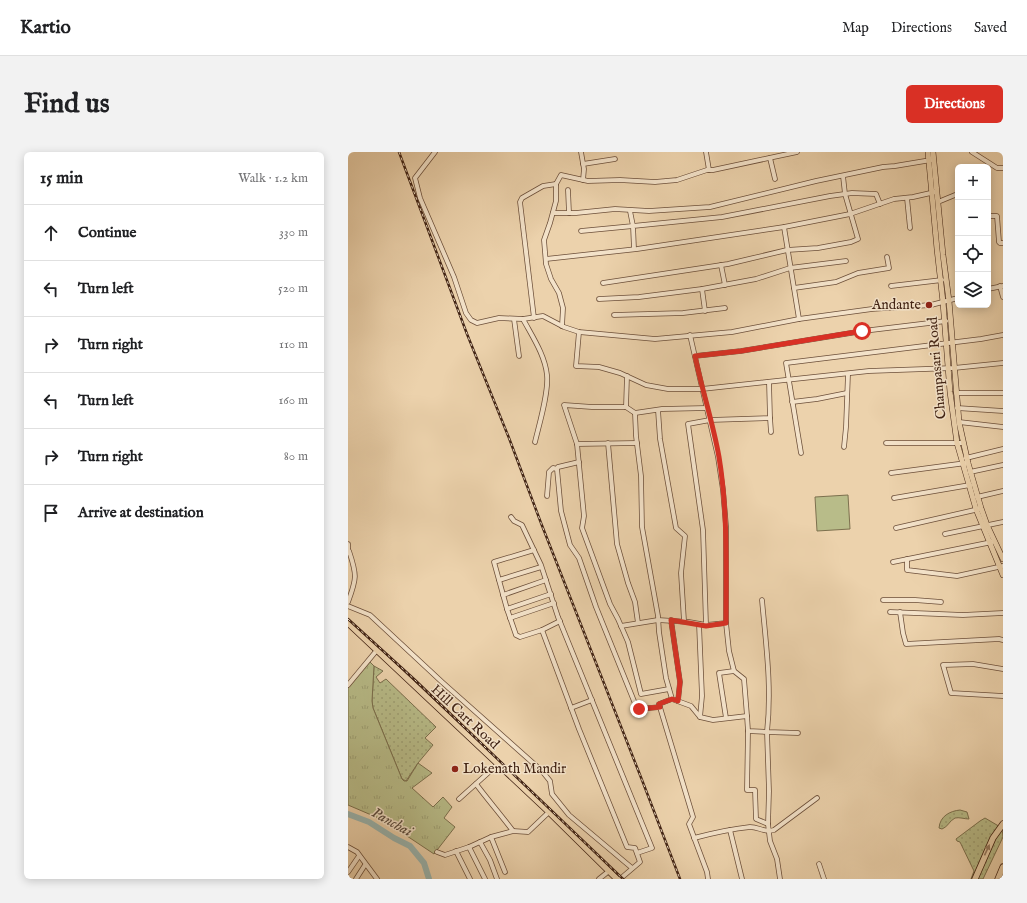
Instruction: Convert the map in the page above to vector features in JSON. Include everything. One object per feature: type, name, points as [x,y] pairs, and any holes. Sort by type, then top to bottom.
[{"type":"highway","name":"Hill Cart Road","points":[[348,623],[619,879]]},
{"type":"highway","points":[[975,879],[993,838],[1003,824]]},
{"type":"highway","points":[[998,879],[1003,867]]},
{"type":"main road","name":"Champasari Road","points":[[928,152],[932,160]]},
{"type":"main road","name":"Champasari Road","points":[[933,152],[932,160],[943,280],[949,343],[956,393],[960,443]]},
{"type":"main road","name":"Champasari Road","points":[[935,192],[938,202],[943,280]]},
{"type":"main road","name":"Champasari Road","points":[[952,368],[952,409],[960,443],[978,509],[989,543],[1001,567],[1003,576]]},
{"type":"main road","name":"Champasari Road","points":[[965,462],[970,472],[971,485],[977,497],[978,509]]},
{"type":"main road","name":"Champasari Road","points":[[984,526],[995,542],[1003,559]]},
{"type":"street","points":[[434,152],[415,178],[420,198],[454,277],[466,313],[471,320],[477,323],[499,318],[523,319],[542,316],[562,326],[579,332],[655,339],[732,332],[800,319],[872,309],[931,305],[955,299]]},
{"type":"street","points":[[581,152],[583,180]]},
{"type":"street","points":[[706,152],[710,170]]},
{"type":"street","points":[[562,326],[562,308],[559,293],[551,279],[546,259],[544,240],[556,201],[556,184],[561,175],[588,181],[620,180],[655,182],[677,180],[710,170],[797,152]]},
{"type":"street","points":[[972,152],[998,168],[1003,168]]},
{"type":"street","points":[[770,158],[775,179]]},
{"type":"street","points":[[583,164],[615,159]]},
{"type":"street","points":[[553,213],[615,209],[649,211],[710,207],[883,166],[894,166],[932,160]]},
{"type":"street","points":[[604,283],[721,265],[787,250],[818,248],[851,242],[858,239],[845,194],[843,176]]},
{"type":"street","points":[[534,318],[520,202],[522,198],[543,186],[556,184]]},
{"type":"street","points":[[568,190],[569,213]]},
{"type":"street","points":[[546,259],[634,249],[784,227],[850,214],[894,199],[907,198],[935,192]]},
{"type":"street","points":[[581,231],[722,217],[778,205],[845,194],[876,194],[880,204]]},
{"type":"street","points":[[938,202],[955,195]]},
{"type":"street","points":[[907,198],[910,228]]},
{"type":"street","points":[[630,210],[633,226],[634,249]]},
{"type":"street","points":[[991,216],[997,216],[999,242],[1003,243]]},
{"type":"street","points":[[784,227],[800,319]]},
{"type":"street","points":[[794,288],[836,282],[858,273],[889,268],[888,257]]},
{"type":"street","points":[[599,299],[639,297],[702,289],[756,279],[790,268],[846,261]]},
{"type":"street","points":[[721,265],[725,285]]},
{"type":"street","points":[[891,286],[943,280]]},
{"type":"street","points":[[991,288],[1002,286],[1003,297]]},
{"type":"street","points":[[702,289],[705,311]]},
{"type":"street","points":[[614,314],[705,311],[725,308]]},
{"type":"street","points":[[514,319],[519,356]]},
{"type":"street","points":[[523,319],[542,356],[547,376],[546,389],[535,442]]},
{"type":"street","points":[[695,356],[741,351],[862,331],[948,321]]},
{"type":"street","points":[[579,332],[576,366],[600,367],[627,376],[646,385],[668,389],[702,388],[869,371],[952,368],[1003,363]]},
{"type":"street","points":[[801,453],[786,362],[949,343],[1003,334]]},
{"type":"street","points":[[690,335],[718,456],[723,490],[726,526],[726,623],[729,651],[734,671],[744,679],[748,731],[747,790],[755,790],[756,819],[768,824]]},
{"type":"street","points":[[844,447],[848,374]]},
{"type":"street","points":[[626,407],[627,376]]},
{"type":"street","points":[[769,382],[772,432]]},
{"type":"street","points":[[792,402],[847,393]]},
{"type":"street","points":[[956,393],[1003,393]]},
{"type":"street","points":[[669,690],[641,694],[628,642],[610,604],[582,528],[584,516],[577,444],[564,405],[626,407],[635,413],[658,410],[707,408]]},
{"type":"street","points":[[957,408],[1003,411]]},
{"type":"street","points":[[658,410],[660,439],[676,528],[685,536],[681,573],[684,621]]},
{"type":"street","points":[[635,413],[641,476],[642,527],[669,690],[672,699]]},
{"type":"street","points":[[706,626],[703,530],[688,424],[710,420],[770,418]]},
{"type":"street","points":[[959,422],[1003,427]]},
{"type":"street","points":[[577,444],[637,443]]},
{"type":"street","points":[[886,443],[960,443]]},
{"type":"street","points":[[608,444],[617,544],[635,602],[638,623]]},
{"type":"street","points":[[891,473],[965,462],[1003,449]]},
{"type":"street","points":[[548,496],[549,472],[554,467],[557,469],[558,467],[579,462]]},
{"type":"street","points":[[970,472],[1003,466]]},
{"type":"street","points":[[557,469],[562,511],[570,545],[579,558],[596,607],[636,706],[639,709],[660,707]]},
{"type":"street","points":[[894,498],[971,485]]},
{"type":"street","points":[[977,497],[1003,491]]},
{"type":"street","points":[[896,528],[978,509]]},
{"type":"street","points":[[511,517],[514,521],[522,525],[534,550],[560,621],[652,848],[637,853]]},
{"type":"street","points":[[945,534],[1003,522]]},
{"type":"street","points":[[893,562],[995,542]]},
{"type":"street","points":[[348,544],[349,553],[354,567],[355,581],[348,602]]},
{"type":"street","points":[[534,550],[494,562],[510,618],[518,636],[542,630],[560,621]]},
{"type":"street","points":[[907,559],[907,570],[957,576],[1001,567]]},
{"type":"street","points":[[499,580],[541,567]]},
{"type":"street","points":[[503,595],[546,580]]},
{"type":"street","points":[[507,609],[551,594]]},
{"type":"street","points":[[762,600],[770,678],[767,732],[770,791],[768,824],[770,841],[777,858],[780,879]]},
{"type":"street","points":[[884,600],[941,602]]},
{"type":"street","points":[[510,618],[554,603]]},
{"type":"street","points":[[348,606],[370,614],[448,687],[542,771],[550,781],[552,794],[569,815],[632,868]]},
{"type":"street","points":[[890,612],[963,615],[1003,613]]},
{"type":"street","points":[[900,612],[906,644],[1003,640]]},
{"type":"street","points":[[621,626],[658,620],[684,621],[706,626],[726,623]]},
{"type":"street","points":[[671,620],[680,682],[678,701]]},
{"type":"street","points":[[699,624],[702,696],[700,717]]},
{"type":"street","points":[[542,630],[571,708],[627,847],[635,848],[640,862],[619,879]]},
{"type":"street","points":[[348,685],[377,650]]},
{"type":"street","points":[[1003,669],[973,664],[943,664],[951,693],[1003,696]]},
{"type":"street","points":[[726,718],[718,673],[734,671]]},
{"type":"street","points":[[708,879],[707,872],[689,824],[693,816],[659,704],[672,699],[691,706],[700,717],[713,720],[747,716]]},
{"type":"street","points":[[571,708],[592,700]]},
{"type":"street","points":[[748,731],[798,733]]},
{"type":"street","points":[[459,799],[498,764]]},
{"type":"street","points":[[476,784],[513,831]]},
{"type":"street","points":[[694,838],[752,827],[769,832],[774,830],[817,798]]},
{"type":"street","points":[[437,852],[444,855],[469,847],[491,837],[513,831],[528,832],[549,812]]},
{"type":"street","points":[[730,830],[742,879]]},
{"type":"street","points":[[491,837],[505,872]]},
{"type":"street","points":[[480,842],[490,860],[497,879]]},
{"type":"street","points":[[348,847],[353,849],[377,879]]},
{"type":"street","points":[[469,847],[485,879]]},
{"type":"street","points":[[456,851],[470,879]]},
{"type":"street","points":[[348,872],[359,856]]},
{"type":"street","points":[[819,864],[824,879]]},
{"type":"street","points":[[356,879],[365,865]]},
{"type":"street","points":[[599,879],[609,871]]},
{"type":"street","points":[[369,879],[372,874]]},
{"type":"green space","points":[[848,495],[850,529],[817,531],[815,497]]},
{"type":"green space","points":[[369,661],[374,666],[373,708],[402,779],[407,781],[418,763],[432,773],[412,788],[433,807],[443,797],[452,807],[444,818],[455,827],[434,854],[383,820],[348,805],[348,687]]},
{"type":"green space","points":[[374,666],[383,671],[376,677],[380,683],[386,679],[436,727],[425,738],[433,745],[418,763],[406,781],[402,779],[373,708]]},
{"type":"green space","points":[[960,810],[967,812],[969,819],[955,818],[944,828],[939,828],[943,817]]},
{"type":"green space","points":[[985,818],[1002,828],[1003,837],[983,879],[971,879],[974,871],[960,842],[956,839]]},
{"type":"waterway","name":"Panchai","points":[[348,814],[369,822],[410,846],[424,863],[429,879]]},
{"type":"railway","points":[[399,152],[467,334],[509,438],[680,879]]},
{"type":"railway","points":[[348,619],[415,680],[623,879]]},
{"type":"place","name":"Andante","points":[[929,305]]},
{"type":"place","name":"Lokenath Mandir","points":[[455,769]]},
{"type":"route","points":[[639,709],[660,707],[659,704],[672,699],[678,701],[680,682],[671,620],[706,626],[726,623],[726,526],[723,490],[712,425],[695,356],[741,351],[862,331]]}]
